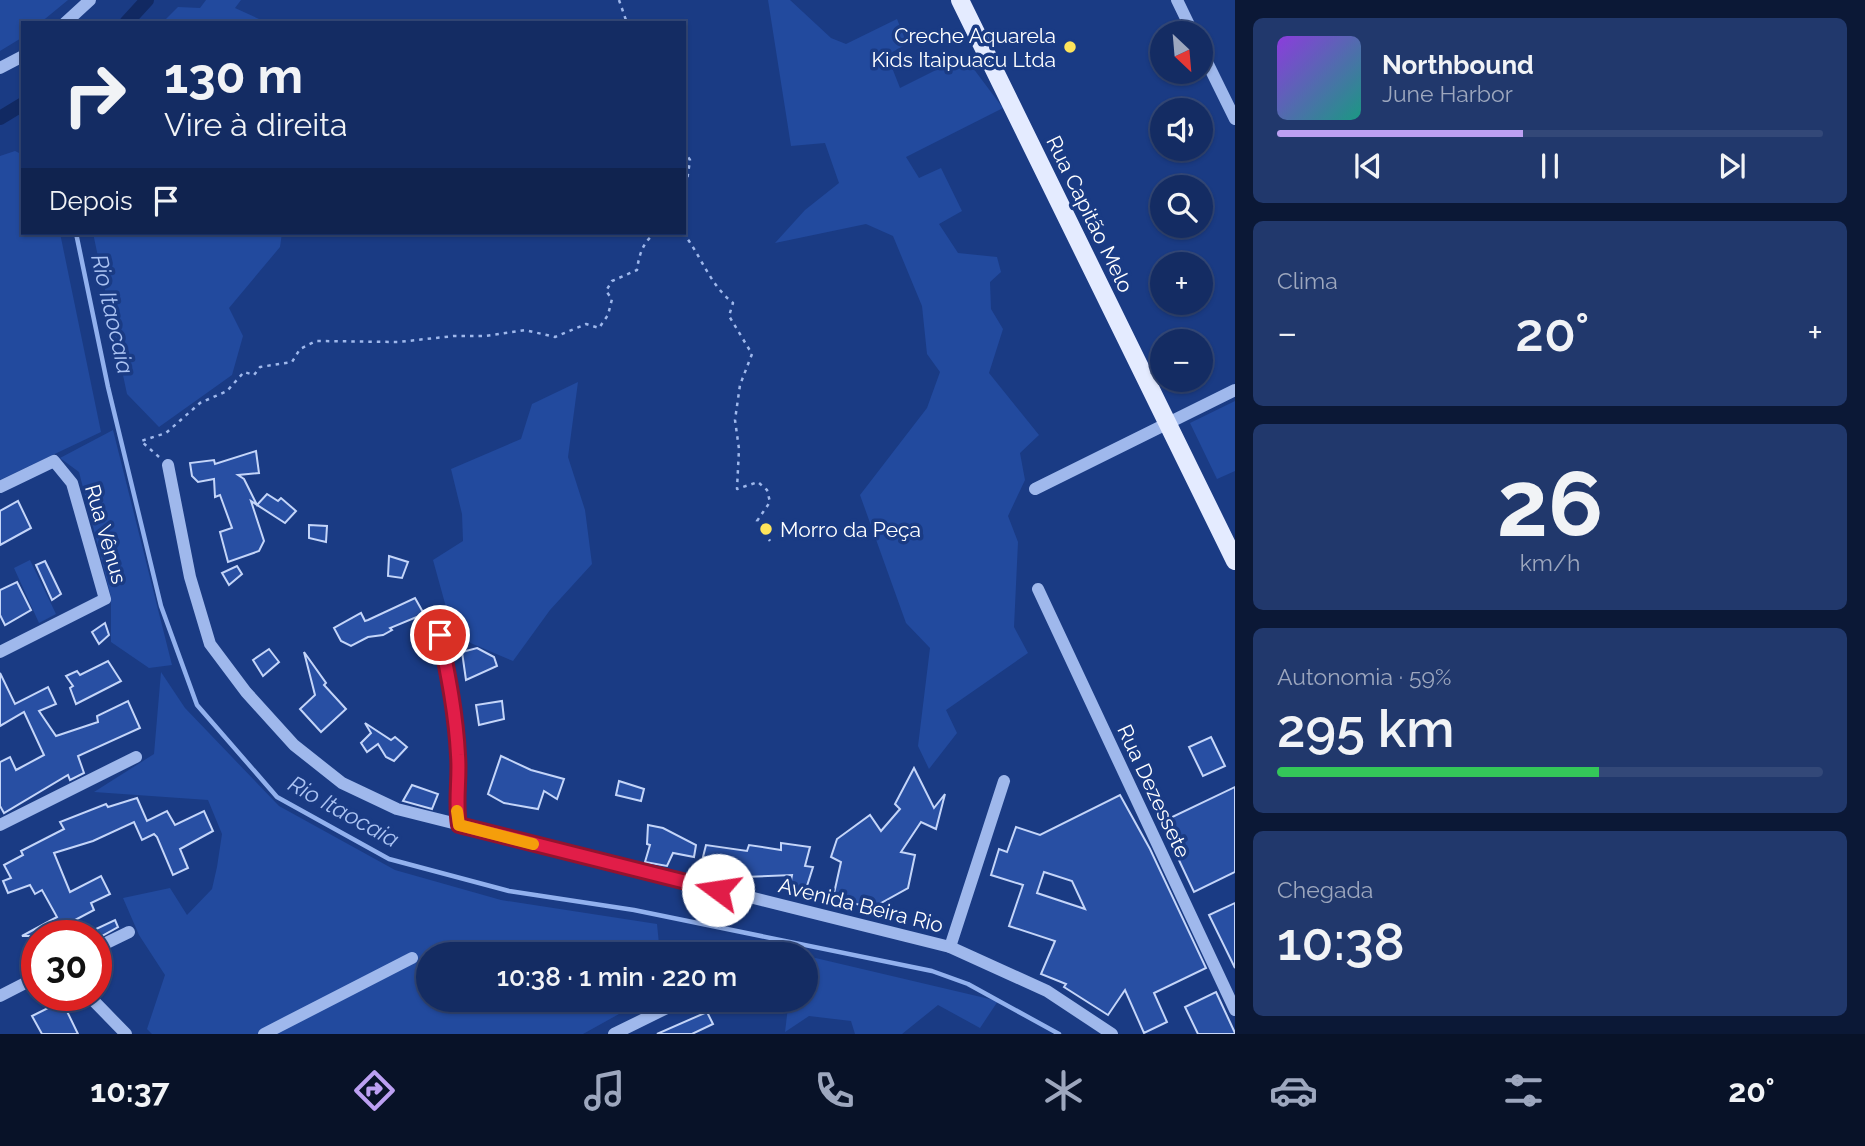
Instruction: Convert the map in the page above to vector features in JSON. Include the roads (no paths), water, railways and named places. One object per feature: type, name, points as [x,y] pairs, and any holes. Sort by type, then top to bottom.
[{"type":"main road","name":"Rua Capitão Melo","points":[[960,0],[1235,561]]},
{"type":"street","points":[[67,21],[90,0]]},
{"type":"street","points":[[1177,0],[1187,21]]},
{"type":"street","points":[[0,68],[21,57]]},
{"type":"street","points":[[1213,74],[1235,119]]},
{"type":"street","points":[[1035,489],[1235,390]]},
{"type":"street","name":"Rua Vênus","points":[[0,487],[54,461],[72,483],[104,599],[0,653]]},
{"type":"street","name":"Avenida Beira Rio","points":[[168,465],[190,577],[210,644],[246,692],[294,746],[342,783],[397,809],[950,947],[1047,991],[1111,1034]]},
{"type":"street","name":"Rua Dezessete","points":[[1038,589],[1235,1010]]},
{"type":"street","points":[[440,635],[455,711],[458,760],[455,801],[459,825]]},
{"type":"street","points":[[0,825],[136,757]]},
{"type":"street","points":[[950,947],[1004,781]]},
{"type":"street","points":[[112,940],[129,932]]},
{"type":"street","points":[[264,1034],[412,958]]},
{"type":"street","points":[[0,996],[21,986]]},
{"type":"street","points":[[104,1011],[126,1034]]},
{"type":"street","points":[[614,1034],[659,1012]]},
{"type":"waterway","points":[[128,21],[147,0]]},
{"type":"waterway","points":[[0,118],[21,105]]},
{"type":"waterway","name":"Rio Itaocaia","points":[[76,235],[108,387],[161,606],[197,705],[277,797],[389,859],[509,891],[634,910],[932,971],[968,984],[1059,1034]]},
{"type":"place","name":"Creche Aquarela Kids Itaipuacu Ltda","points":[[1070,47]]},
{"type":"place","name":"Morro da Peça","points":[[766,529]]}]
